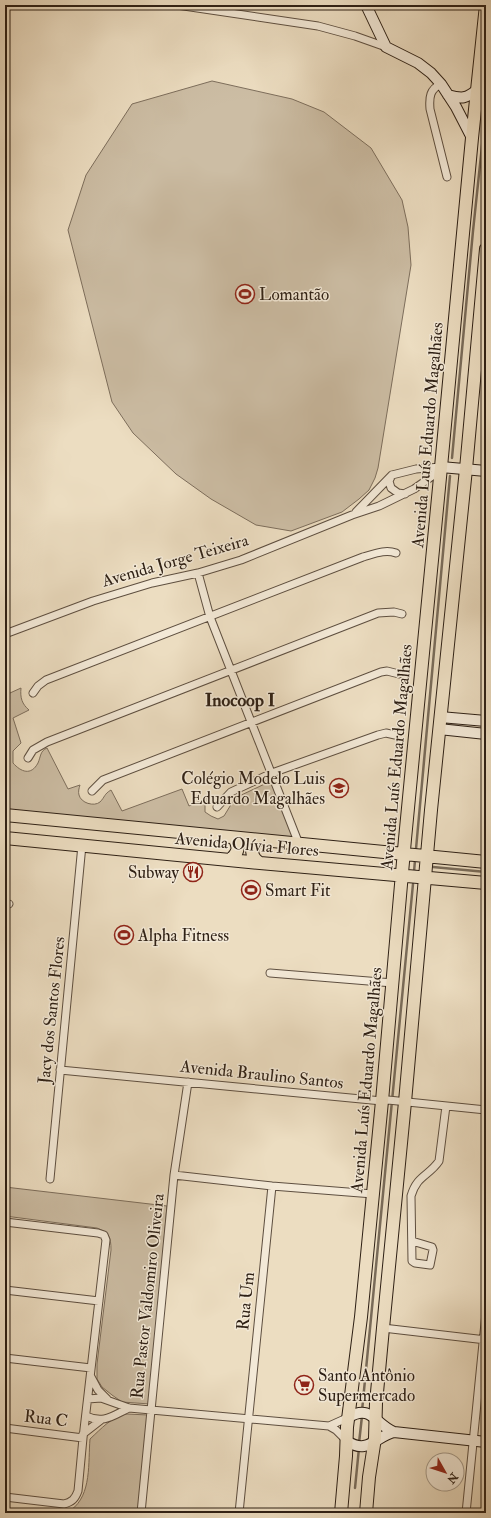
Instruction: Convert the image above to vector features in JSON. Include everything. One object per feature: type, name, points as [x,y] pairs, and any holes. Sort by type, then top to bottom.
[{"type":"main road","name":"Avenida Luís Eduardo Magalhães","points":[[341,1513],[373,1194],[385,1101],[393,983],[438,468],[486,5]]},
{"type":"main road","points":[[366,1513],[373,1417],[440,723],[466,468],[482,338],[486,250]]},
{"type":"main road","name":"Avenida Olívia Flores","points":[[5,815],[486,862]]},
{"type":"main road","name":"Avenida Olívia Flores","points":[[5,838],[486,884]]},
{"type":"main road","points":[[230,860],[238,851],[238,846],[234,838]]},
{"type":"main road","points":[[258,840],[252,848],[252,854],[260,863]]},
{"type":"street","points":[[177,5],[318,26],[356,36],[386,48],[418,64],[441,84],[456,106],[472,138]]},
{"type":"street","points":[[366,5],[386,48]]},
{"type":"street","points":[[441,84],[434,88],[429,99],[430,109],[447,178]]},
{"type":"street","points":[[448,95],[460,99],[478,89]]},
{"type":"street","points":[[405,494],[398,493],[391,488],[389,481],[392,475],[416,469],[438,468],[466,468],[486,471]]},
{"type":"street","name":"Avenida Jorge Teixeira","points":[[5,634],[93,601],[152,583],[198,573],[241,560],[352,515],[379,506],[405,494],[431,477],[438,468]]},
{"type":"street","name":"Avenida Jorge Teixeira","points":[[352,515],[362,507],[392,475]]},
{"type":"street","points":[[33,693],[38,686],[46,680],[363,557],[381,551],[391,551],[396,553]]},
{"type":"street","points":[[198,573],[210,617],[272,773],[298,844]]},
{"type":"street","points":[[28,758],[33,750],[39,746],[378,613],[390,612],[402,614]]},
{"type":"street","points":[[92,791],[103,780],[380,672],[387,671],[399,674]]},
{"type":"street","points":[[440,723],[486,721]]},
{"type":"street","points":[[440,723],[486,734]]},
{"type":"street","points":[[217,807],[231,792],[272,773],[378,735],[386,733],[395,735]]},
{"type":"street","name":"Jacy dos Santos Flores","points":[[50,1179],[82,845]]},
{"type":"street","points":[[270,973],[393,983]]},
{"type":"street","name":"Avenida Braulino Santos","points":[[60,1070],[486,1110]]},
{"type":"street","name":"Rua Pastor Valdomiro Oliveira","points":[[141,1513],[174,1175],[188,1082]]},
{"type":"street","points":[[412,1241],[411,1196],[413,1187],[418,1180],[435,1167],[439,1161],[446,1106]]},
{"type":"street","points":[[174,1175],[272,1186],[373,1194]]},
{"type":"street","name":"Rua Um","points":[[239,1513],[272,1186]]},
{"type":"street","points":[[5,1222],[98,1233],[104,1235],[106,1240],[83,1436],[78,1492],[75,1498],[64,1504],[5,1497]]},
{"type":"street","points":[[5,1290],[99,1301]]},
{"type":"street","points":[[466,1513],[485,1340],[486,1313]]},
{"type":"street","points":[[382,1328],[485,1340]]},
{"type":"street","points":[[5,1358],[91,1368]]},
{"type":"street","points":[[90,1376],[98,1390],[109,1400]]},
{"type":"street","points":[[88,1399],[97,1397],[129,1408],[329,1426],[349,1442],[360,1447],[372,1444],[383,1436],[394,1432]]},
{"type":"street","points":[[83,1436],[101,1420],[129,1408]]},
{"type":"street","points":[[329,1426],[360,1412],[373,1417],[384,1428],[394,1432],[486,1442]]},
{"type":"street","points":[[86,1416],[101,1420]]},
{"type":"street","name":"Rua C","points":[[5,1428],[83,1436]]},
{"type":"shaded area","name":"Lomantão","points":[[212,81],[292,99],[324,112],[371,148],[402,200],[408,227],[411,265],[378,468],[375,478],[369,490],[342,512],[291,531],[256,525],[211,499],[176,474],[133,433],[112,402],[68,230],[86,175],[132,104]]},
{"type":"shaded area","points":[[21,688],[22,700],[29,710],[13,718],[21,743],[13,751],[13,763],[19,769],[26,771],[32,770],[38,763],[42,752],[47,748],[68,789],[80,785],[79,795],[85,802],[94,804],[100,802],[111,790],[122,811],[182,789],[189,806],[209,797],[205,805],[205,812],[218,819],[224,816],[235,798],[271,781],[294,835],[292,839],[5,811],[5,691],[10,693]]},
{"type":"shaded area","points":[[5,1187],[167,1206],[150,1404],[122,1402],[102,1387],[97,1379],[97,1364],[111,1250],[110,1239],[107,1234],[97,1228],[5,1216]]},
{"type":"shaded area","points":[[127,1414],[148,1415],[139,1513],[70,1513],[83,1496],[86,1487],[89,1468],[90,1439],[116,1417]]},
{"type":"waterway","points":[[452,458],[486,108]]},
{"type":"waterway","points":[[416,849],[450,476]]},
{"type":"waterway","points":[[414,872],[415,860]]},
{"type":"waterway","points":[[433,867],[486,872]]},
{"type":"waterway","points":[[362,1411],[413,884]]},
{"type":"waterway","points":[[359,1443],[362,1416]]},
{"type":"waterway","points":[[355,1488],[359,1448]]},
{"type":"place","name":"Lomantão","points":[[245,294]]},
{"type":"place","name":"Colégio Modelo Luis Eduardo Magalhães","points":[[339,788]]},
{"type":"place","name":"Subway","points":[[193,872]]},
{"type":"place","name":"Smart Fit","points":[[251,890]]},
{"type":"place","name":"Alpha Fitness","points":[[124,935]]},
{"type":"place","name":"Santo Antônio Supermercado","points":[[304,1385]]},
{"type":"district","name":"Inocoop I","points":[[240,700]]}]
